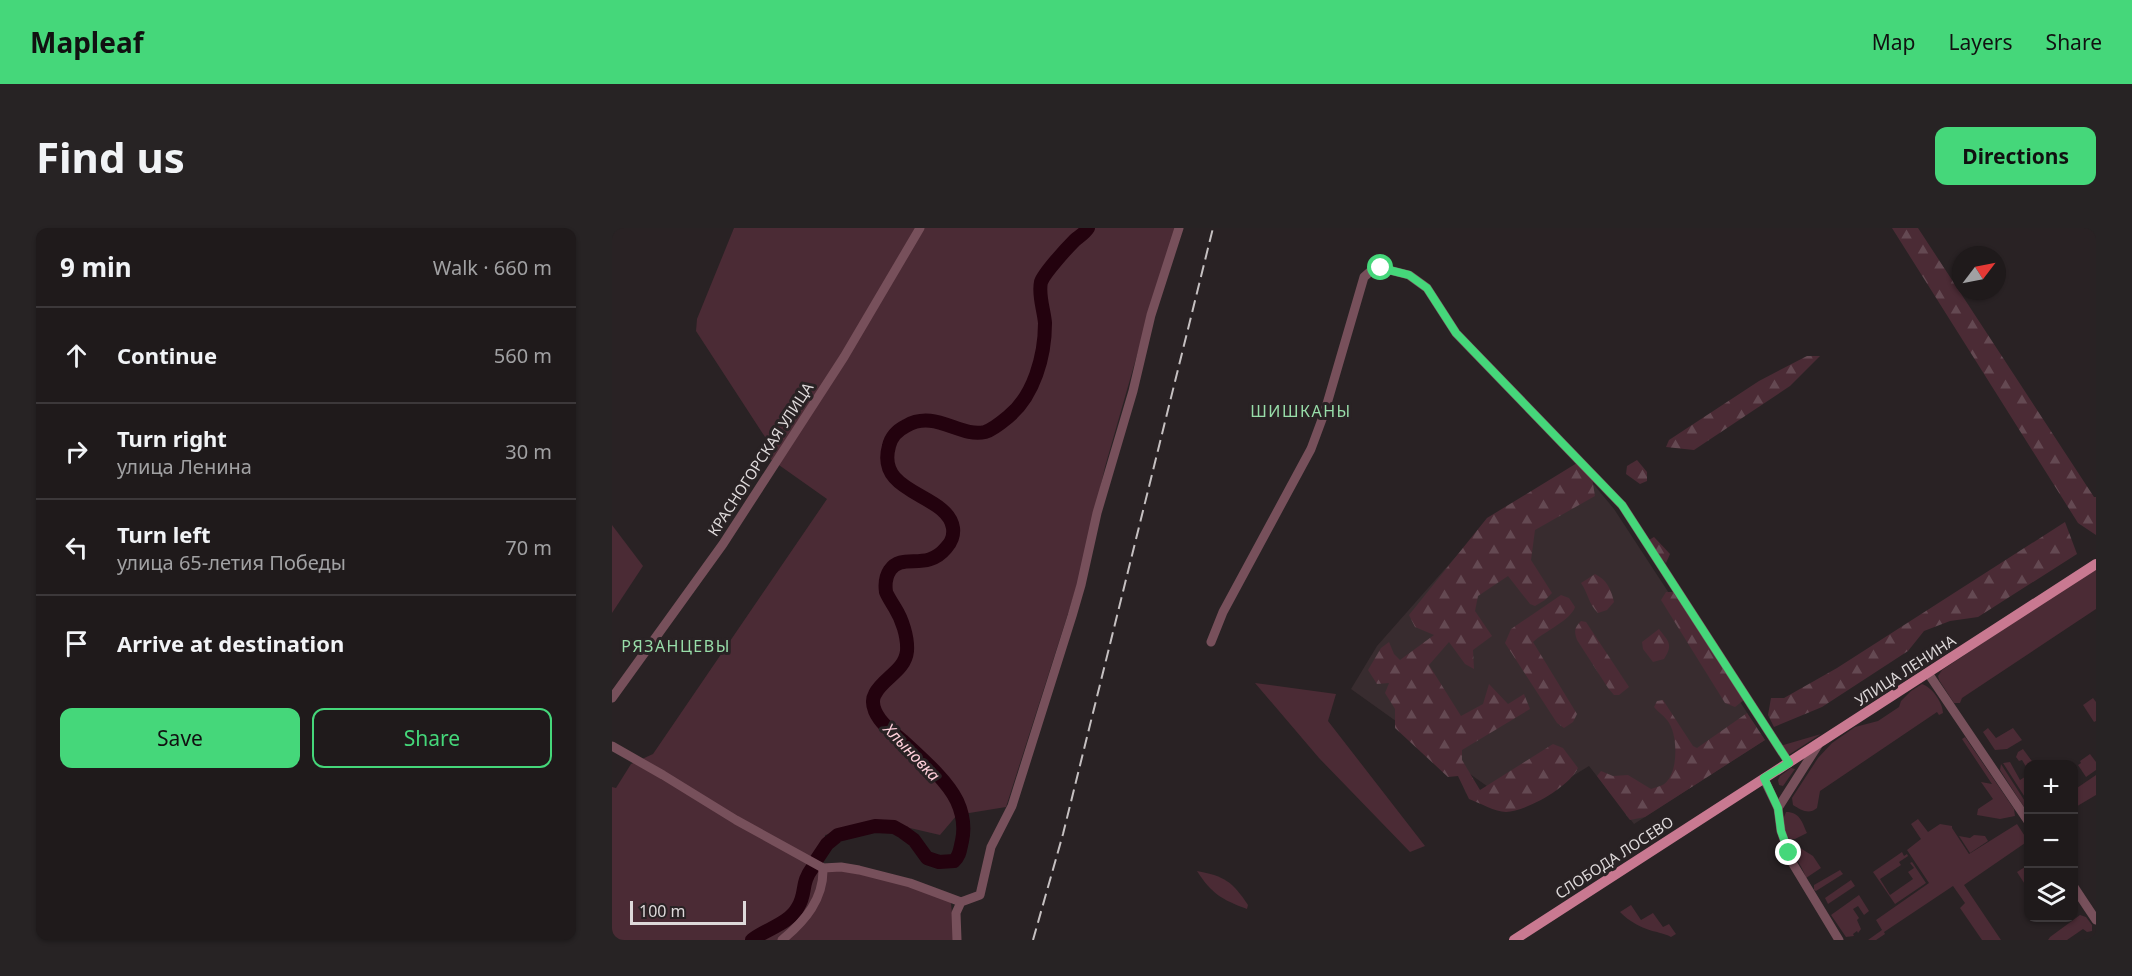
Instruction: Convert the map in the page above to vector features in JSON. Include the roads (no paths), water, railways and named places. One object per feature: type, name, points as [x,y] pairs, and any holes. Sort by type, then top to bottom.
[{"type":"main road","name":"УЛИЦА ЛЕНИНА","points":[[1730,798],[1818,745],[2096,564]]},
{"type":"main road","name":"СЛОБОДА ЛОСЕВО","points":[[1514,940],[1730,798]]},
{"type":"street","name":"КРАСНОГОРСКАЯ УЛИЦА","points":[[612,698],[723,544],[844,357],[920,228]]},
{"type":"street","points":[[612,746],[823,868],[841,867],[859,870],[910,883],[961,902],[980,895],[991,847],[1012,806],[1081,585],[1097,513],[1133,392],[1151,315],[1179,228]]},
{"type":"street","points":[[1211,642],[1223,612],[1311,449],[1324,414],[1364,276],[1372,270],[1381,268],[1409,275],[1427,288],[1456,333],[1622,505],[1789,763]]},
{"type":"street","points":[[1928,673],[2024,815]]},
{"type":"street","points":[[1778,808],[1818,745]]},
{"type":"street","points":[[1764,778],[1778,808],[1781,831],[1792,864],[1839,940]]},
{"type":"street","points":[[782,940],[796,928],[818,898],[823,868]]},
{"type":"street","points":[[2078,894],[2096,920]]},
{"type":"street","points":[[957,940],[956,913],[961,902]]},
{"type":"waterway","name":"Хлыновка","points":[[817,859],[827,844],[838,835],[875,826],[894,827],[903,832],[914,840],[927,858],[939,862],[954,861],[959,855],[963,821],[953,793],[933,769],[883,724],[873,705],[875,694],[902,664],[907,651],[907,640],[902,623],[886,592],[889,572],[901,562],[923,561],[938,555],[949,544],[953,533],[948,516],[939,507],[902,484],[892,475],[888,462],[889,446],[898,432],[917,422],[937,422],[966,431],[985,432],[991,430],[1017,408],[1031,387],[1043,349],[1045,323],[1041,282],[1056,261],[1088,228]]},
{"type":"waterway","name":"Хлыновка","points":[[752,940],[794,913],[801,902],[806,878],[813,867]]},
{"type":"railway","points":[[1033,940],[1063,834],[1213,228]]},
{"type":"district","name":"ШИШКАНЫ","points":[[1301,411]]},
{"type":"district","name":"РЯЗАНЦЕВЫ","points":[[676,646]]}]
